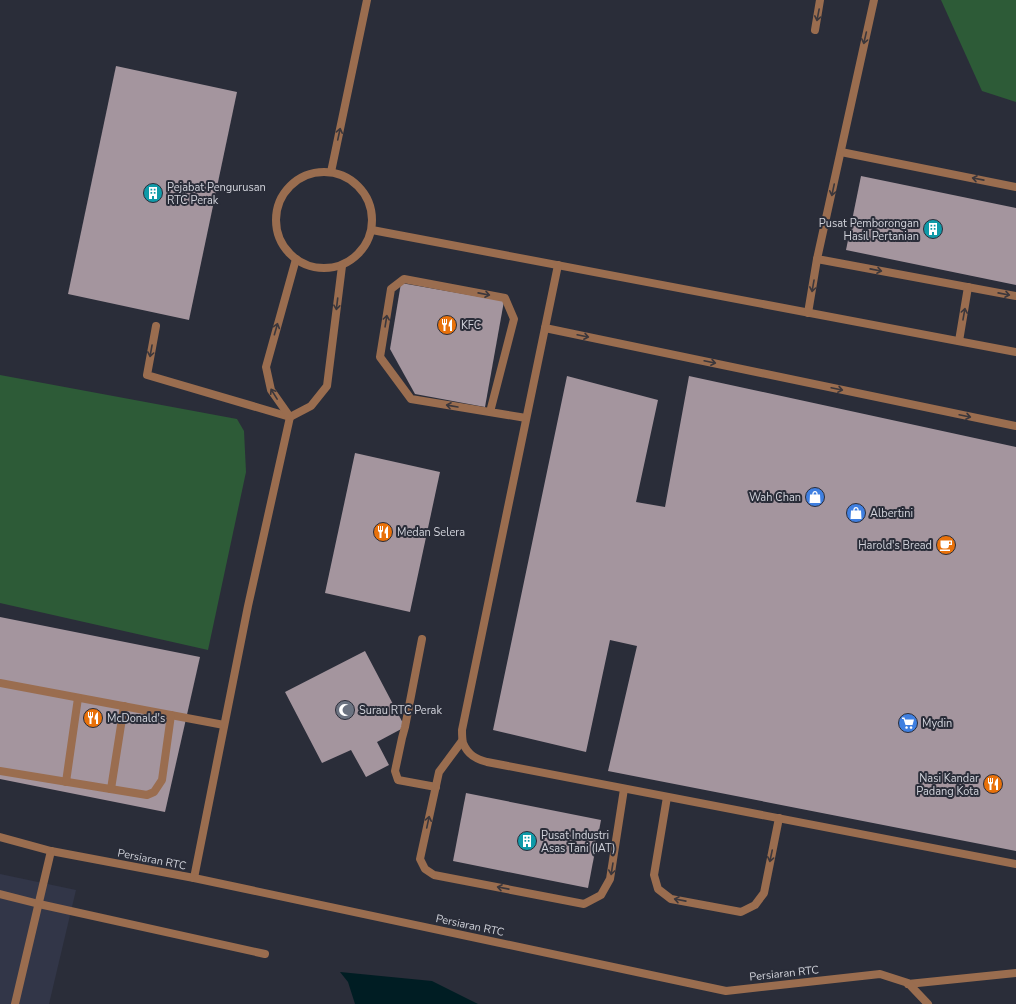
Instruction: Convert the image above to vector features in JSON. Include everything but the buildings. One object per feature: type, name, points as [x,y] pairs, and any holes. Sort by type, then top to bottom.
[{"type":"street","points":[[331,172],[367,0]]},
{"type":"street","points":[[815,30],[820,0]]},
{"type":"street","points":[[808,313],[817,258],[874,0]]},
{"type":"street","points":[[841,152],[1016,187]]},
{"type":"street","points":[[315,172],[331,172],[346,177],[359,186],[368,199],[373,214],[372,230],[366,245],[356,258],[342,266],[326,269],[304,265],[285,248],[278,233],[276,217],[279,202],[288,188],[300,178],[315,172]]},
{"type":"street","points":[[372,230],[1016,352]]},
{"type":"street","points":[[817,258],[1016,296]]},
{"type":"street","points":[[194,878],[248,606],[290,417],[271,390],[266,367],[296,259]]},
{"type":"street","points":[[558,265],[462,730],[462,742],[468,751],[476,759],[487,762],[1016,864]]},
{"type":"street","points":[[156,326],[147,375],[290,417],[311,406],[327,386],[342,266]]},
{"type":"street","points":[[490,412],[514,319],[505,298],[404,279],[391,289],[380,357],[411,399],[526,418]]},
{"type":"street","points":[[959,341],[968,287]]},
{"type":"street","points":[[545,328],[1016,426]]},
{"type":"street","points":[[422,639],[395,771],[398,780],[436,787]]},
{"type":"street","points":[[0,683],[224,725]]},
{"type":"street","points":[[66,782],[78,698]]},
{"type":"street","points":[[111,790],[124,706]]},
{"type":"street","points":[[0,771],[147,795],[154,792],[162,780],[170,715]]},
{"type":"street","points":[[462,742],[439,772],[420,859],[425,869],[434,875],[584,904],[601,895],[610,879],[624,789]]},
{"type":"street","points":[[667,797],[654,875],[658,889],[671,899],[741,912],[755,905],[764,893],[780,818]]},
{"type":"street","name":"Persiaran RTC","points":[[0,837],[51,851],[194,878],[726,991],[880,974],[908,984],[928,1004]]},
{"type":"street","points":[[15,1004],[51,851]]},
{"type":"street","points":[[0,894],[265,954]]},
{"type":"street","points":[[908,984],[1016,973]]},
{"type":"shaded area","points":[[0,874],[76,890],[49,1004],[0,1004]]},
{"type":"shaded area","points":[[340,972],[432,981],[478,1004],[355,1004],[348,982]]},
{"type":"green space","points":[[941,0],[1016,0],[1016,102],[982,91]]},
{"type":"green space","points":[[0,375],[237,419],[244,431],[246,472],[208,650],[0,603]]},
{"type":"place","name":"Pejabat Pengurusan RTC Perak","points":[[153,193]]},
{"type":"place","name":"Pusat Pemborongan Hasil Pertanian","points":[[933,229]]},
{"type":"place","name":"KFC","points":[[447,325]]},
{"type":"place","name":"Wah Chan","points":[[815,497]]},
{"type":"place","name":"Albertini","points":[[856,513]]},
{"type":"place","name":"Medan Selera","points":[[383,532]]},
{"type":"place","name":"Harold's Bread","points":[[946,545]]},
{"type":"place","name":"Surau RTC Perak","points":[[345,710]]},
{"type":"place","name":"McDonald's","points":[[93,718]]},
{"type":"place","name":"Mydin","points":[[908,723]]},
{"type":"place","name":"Nasi Kandar Padang Kota","points":[[993,784]]},
{"type":"place","name":"Pusat Industri Asas Tani (IAT)","points":[[527,841]]}]
